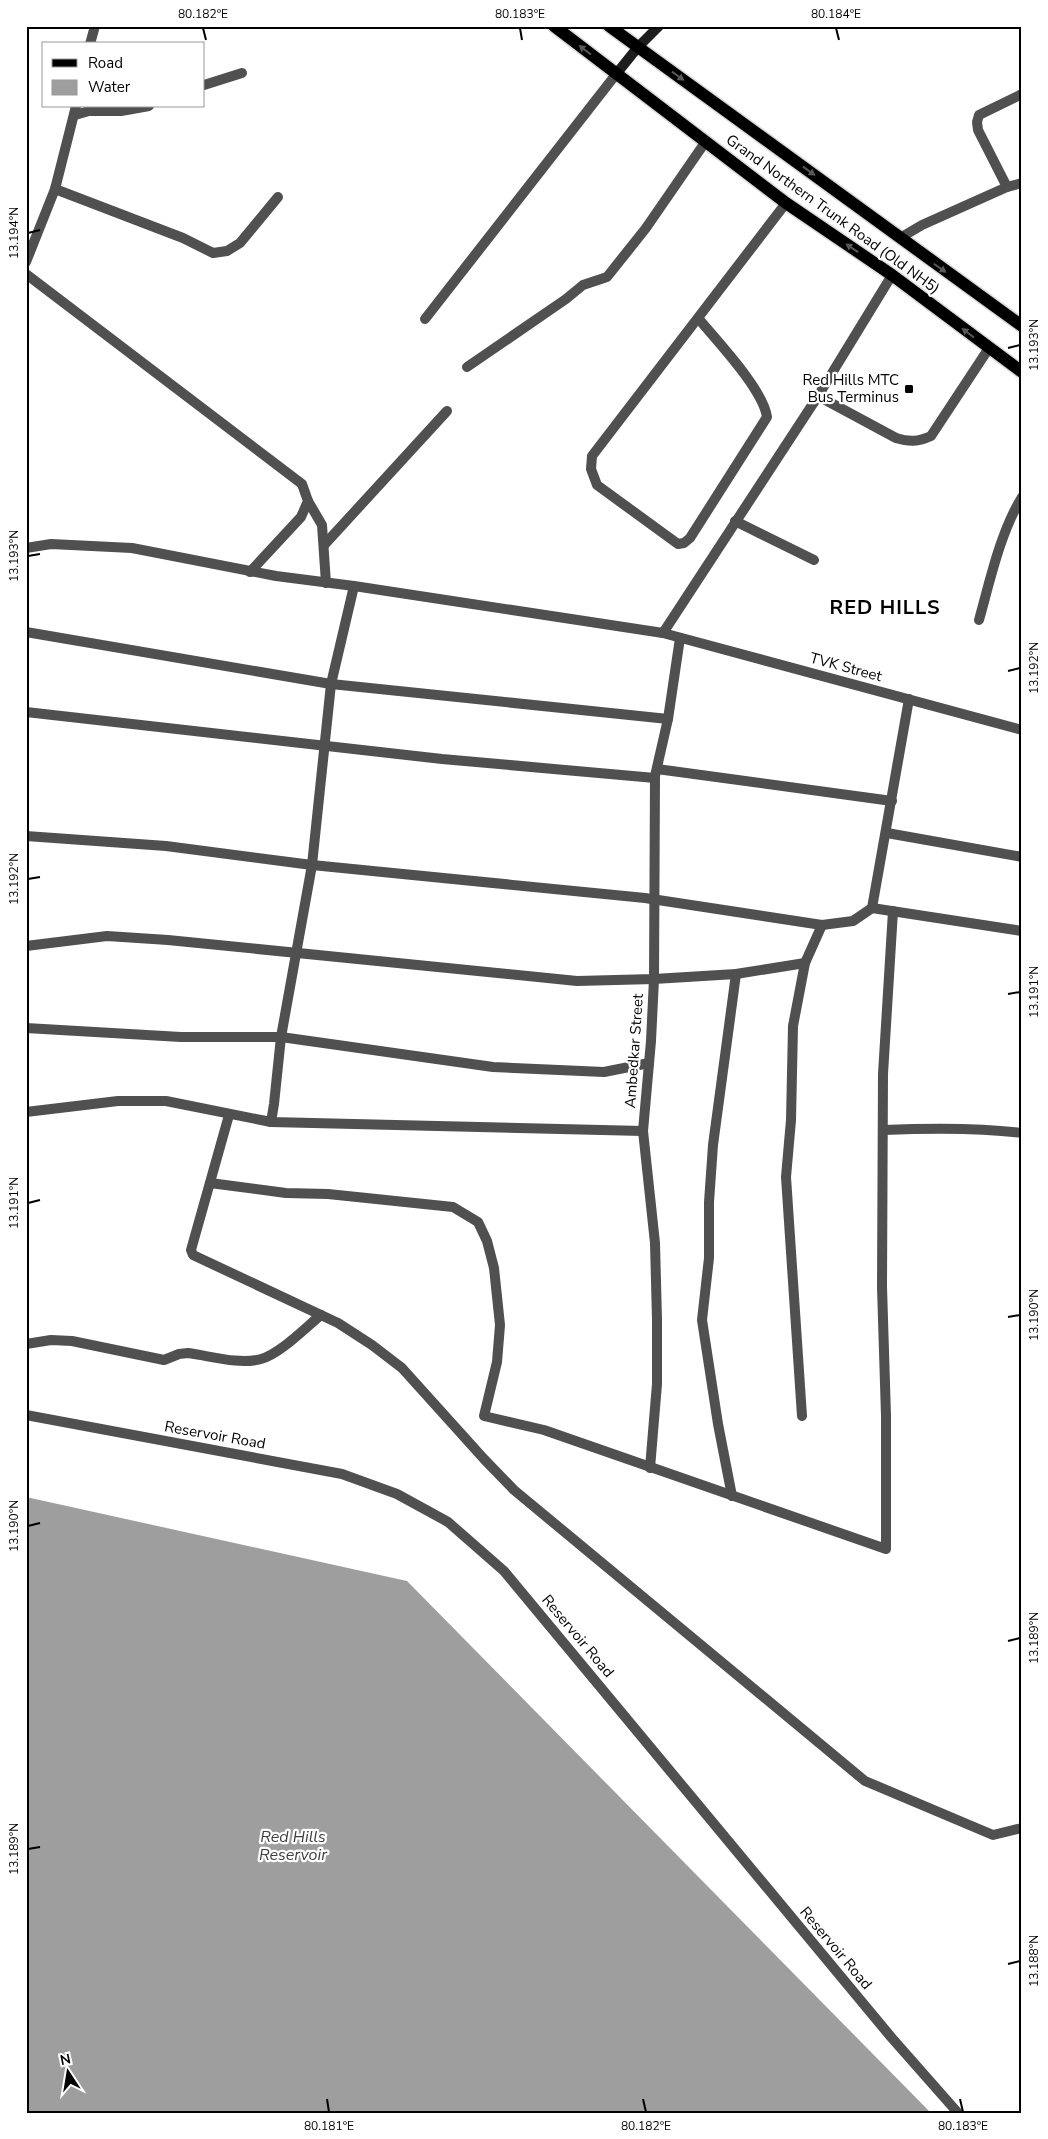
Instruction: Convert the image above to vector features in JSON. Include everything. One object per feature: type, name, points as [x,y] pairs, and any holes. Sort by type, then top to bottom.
[{"type":"main road","name":"Grand Northern Trunk Road (Old NH5)","points":[[554,26],[786,203],[892,275],[1022,372]]},
{"type":"main road","name":"Grand Northern Trunk Road (Old NH5)","points":[[609,26],[1022,326]]},
{"type":"street","points":[[90,42],[94,26]]},
{"type":"street","points":[[425,319],[638,47],[659,26]]},
{"type":"street","points":[[205,85],[242,73]]},
{"type":"street","points":[[1007,187],[978,130],[977,122],[980,115],[1022,94]]},
{"type":"street","points":[[26,262],[55,189],[76,110],[121,111],[138,108]]},
{"type":"street","points":[[467,367],[566,299],[583,285],[607,277],[646,228],[706,141]]},
{"type":"street","points":[[900,238],[922,225],[1007,187],[1022,183]]},
{"type":"street","points":[[55,189],[182,238],[212,252],[227,251],[240,244],[278,197]]},
{"type":"street","points":[[698,318],[739,366],[766,411],[767,417],[690,538],[684,543],[678,544],[597,485],[591,468],[592,456],[786,203]]},
{"type":"street","points":[[26,274],[302,484],[308,502],[322,525],[325,544],[326,583]]},
{"type":"street","points":[[663,633],[818,396],[892,275]]},
{"type":"street","points":[[818,396],[896,438],[908,442],[920,440],[931,436],[989,348]]},
{"type":"street","points":[[325,544],[447,411]]},
{"type":"street","points":[[979,620],[996,561],[1022,497]]},
{"type":"street","points":[[250,572],[301,517],[308,502]]},
{"type":"street","points":[[735,521],[814,560]]},
{"type":"street","name":"TVK Street","points":[[26,548],[51,544],[132,548],[250,572],[663,633],[1022,730]]},
{"type":"street","points":[[271,1122],[281,1037],[312,865],[331,684],[354,586]]},
{"type":"street","points":[[26,632],[331,684],[668,718]]},
{"type":"street","name":"Ambedkar Street","points":[[650,1468],[657,1384],[657,1320],[655,1243],[643,1131],[654,979],[656,773],[668,718],[680,638]]},
{"type":"street","points":[[872,908],[887,833],[909,699]]},
{"type":"street","points":[[26,712],[325,747],[656,773],[892,801]]},
{"type":"street","points":[[887,833],[1022,857]]},
{"type":"street","points":[[26,836],[166,846],[312,865],[654,899],[822,925],[853,921],[872,908],[1022,931]]},
{"type":"street","points":[[210,1183],[286,1193],[328,1194],[453,1207],[478,1222],[494,1268],[500,1325],[497,1362],[484,1416],[544,1430],[886,1549],[886,1416],[882,1287],[883,1074],[893,911]]},
{"type":"street","points":[[802,1416],[786,1177],[791,1120],[793,1026],[805,962],[822,925]]},
{"type":"street","points":[[26,946],[107,936],[577,980],[654,979],[736,974],[805,962]]},
{"type":"street","points":[[732,1496],[718,1424],[702,1320],[709,1258],[709,1202],[713,1145],[736,974]]},
{"type":"street","points":[[26,1028],[181,1037],[281,1037],[493,1067],[604,1072],[649,1063]]},
{"type":"street","points":[[26,1112],[118,1101],[166,1102],[271,1122],[643,1131]]},
{"type":"street","points":[[229,1115],[191,1250],[193,1255],[321,1315],[352,1332],[402,1368],[514,1490],[865,1781],[993,1835],[1022,1828]]},
{"type":"street","points":[[883,1130],[941,1128],[1022,1133]]},
{"type":"street","points":[[26,1344],[51,1340],[65,1341],[164,1360],[179,1354],[188,1353],[244,1361],[263,1359],[278,1350],[321,1315]]},
{"type":"street","name":"Reservoir Road","points":[[26,1415],[342,1474],[397,1494],[448,1522],[504,1571],[891,2037],[958,2113]]},
{"type":"water","name":"Red Hills Reservoir","points":[[26,1497],[407,1581],[931,2113],[26,2113]]},
{"type":"place","name":"Red Hills MTC Bus Terminus","points":[[909,389]]},
{"type":"district","name":"RED HILLS","points":[[885,607]]}]
